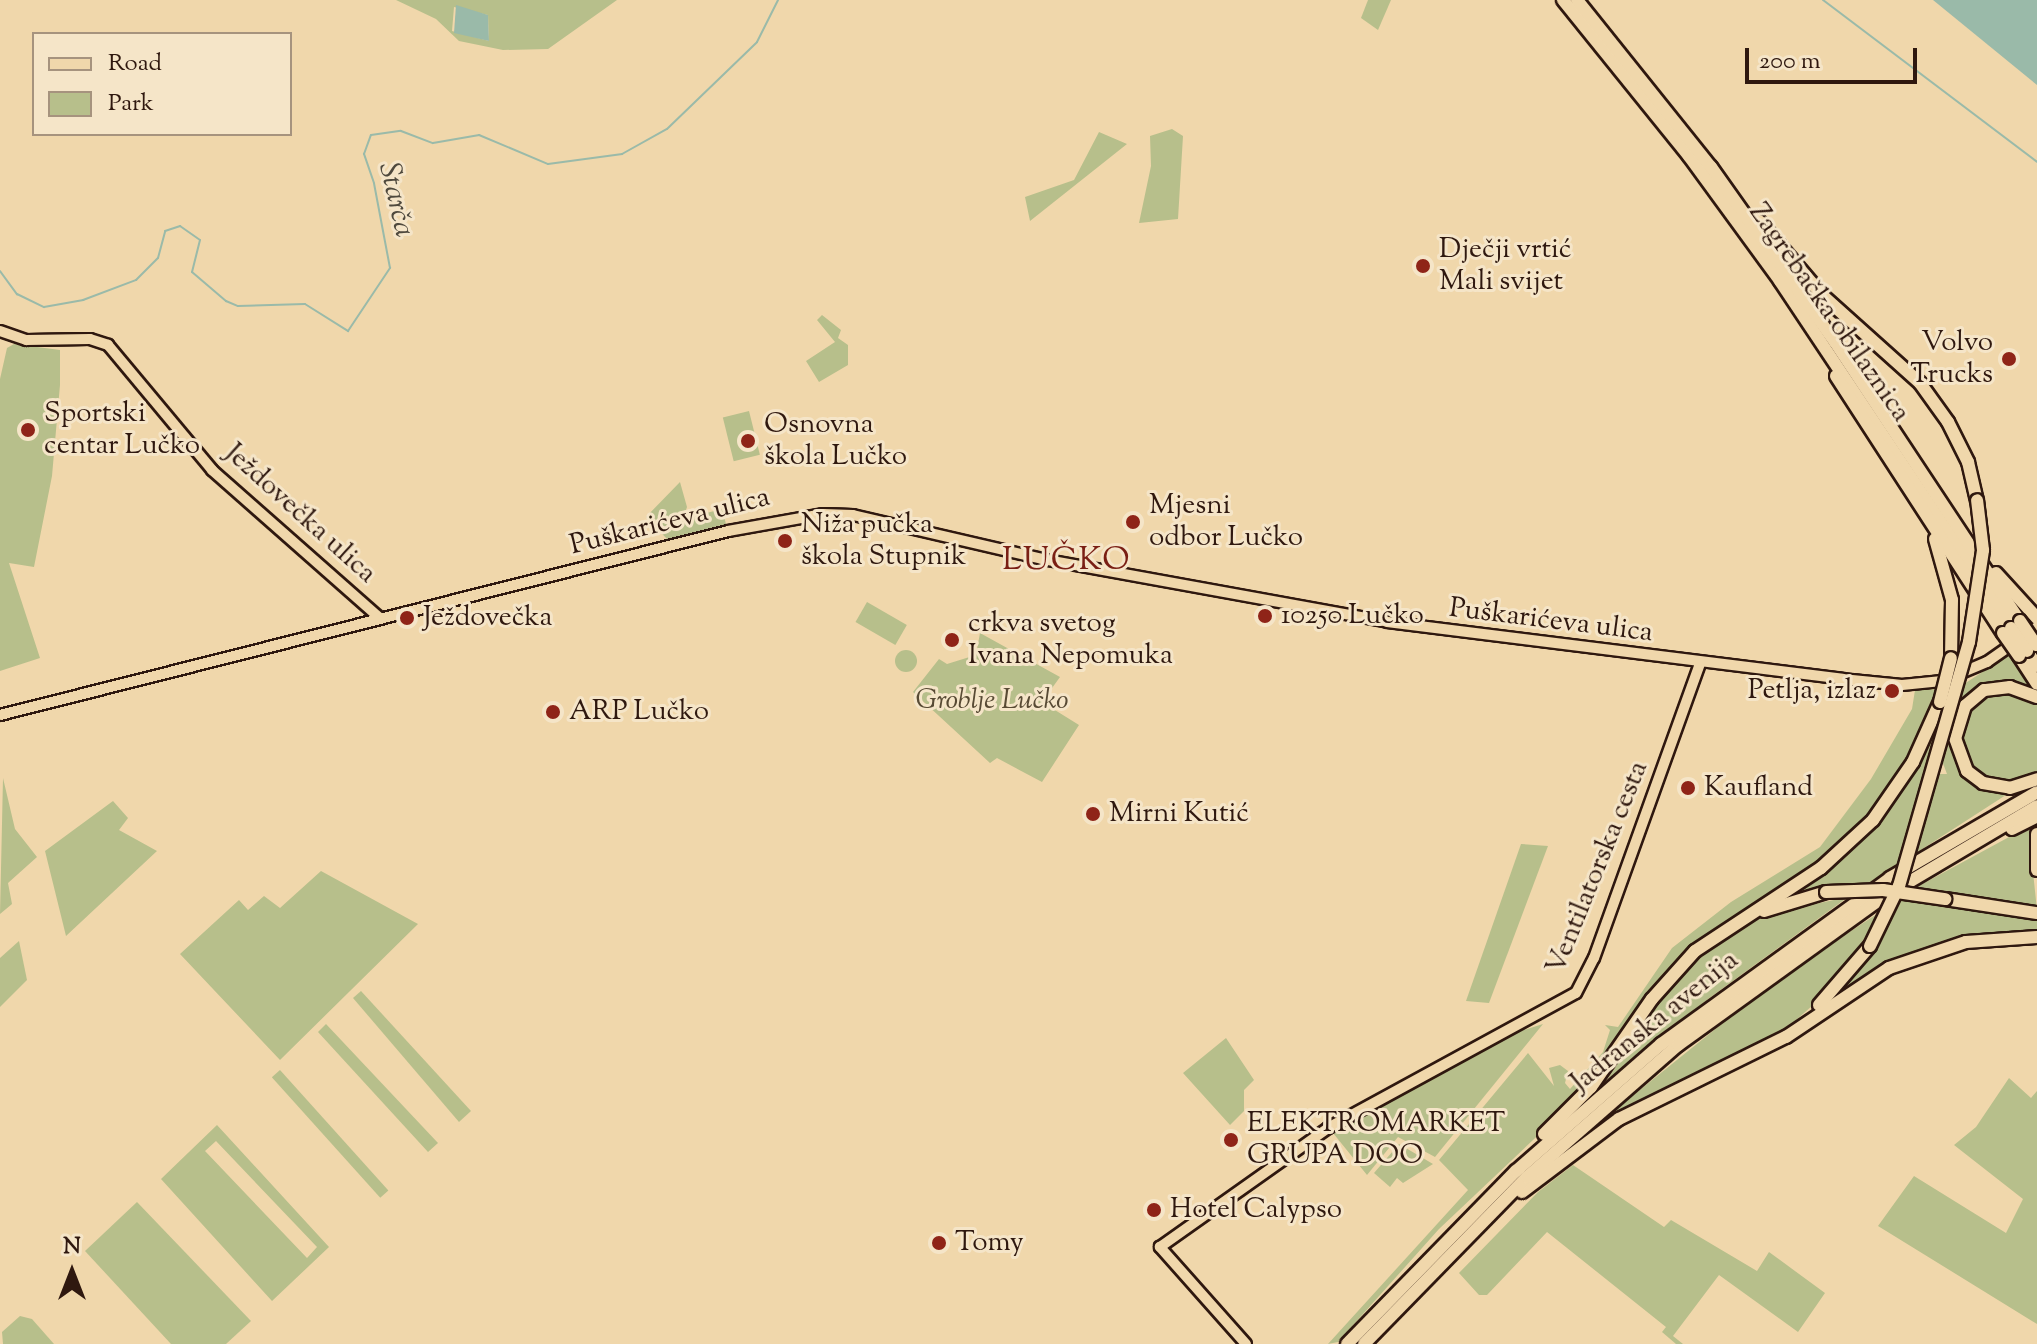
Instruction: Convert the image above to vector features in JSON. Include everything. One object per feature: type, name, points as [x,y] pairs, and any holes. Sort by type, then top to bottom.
[{"type":"highway","name":"Zagrebačka obilaznica","points":[[1563,0],[1763,258],[2030,650],[2037,666]]},
{"type":"highway","name":"Zagrebačka obilaznica","points":[[1577,0],[1711,167],[1952,518],[2012,627]]},
{"type":"highway","points":[[1711,167],[1724,174],[1823,296],[1920,383],[1948,422],[1968,462],[1977,500],[1983,550],[1969,642],[1899,886],[1870,946],[1840,985],[1773,1042]]},
{"type":"highway","points":[[1763,258],[1774,285],[1915,501],[2030,650],[2037,684]]},
{"type":"highway","points":[[1394,1291],[1424,1250],[1591,1087],[1652,999],[1713,937],[1806,879],[1852,842],[1900,783],[1940,702],[1951,658],[1948,579],[1915,501]]},
{"type":"highway","points":[[1952,518],[1962,523],[2035,616]]},
{"type":"highway","points":[[2037,697],[2010,687],[1984,690],[1965,706],[1955,738],[1967,771],[1983,783],[2010,788],[2037,781]]},
{"type":"highway","points":[[1818,935],[1875,882],[2037,781]]},
{"type":"highway","name":"Jadranska avenija","points":[[1347,1344],[1394,1291],[1613,1085],[1941,846],[2037,792]]},
{"type":"highway","name":"Jadranska avenija","points":[[1364,1344],[1452,1251],[1559,1147],[1666,1055],[1818,935],[2037,806]]},
{"type":"highway","points":[[1818,935],[2037,816]]},
{"type":"highway","points":[[2037,834],[2037,870]]},
{"type":"highway","points":[[1713,937],[1773,907],[1826,892],[1883,890],[2037,913]]},
{"type":"highway","points":[[1452,1251],[1569,1153],[1619,1119],[1773,1042],[1909,959],[1976,940],[2037,937]]},
{"type":"main road","name":"Ježdovečka ulica","points":[[0,331],[26,340],[90,339],[108,345],[212,470],[380,618]]},
{"type":"main road","name":"Puškarićeva ulica","points":[[0,715],[728,531],[823,514],[853,515],[1042,559],[1375,620],[1700,664],[1930,684],[1967,673],[2037,627]]},
{"type":"main road","name":"Ventilatorska cesta","points":[[1246,1344],[1160,1247],[1328,1128],[1576,993],[1594,958],[1700,664]]},
{"type":"green space","points":[[396,0],[617,0],[548,49],[503,50],[459,41],[436,19]],"holes":[[[454,7],[488,15],[489,41],[452,31]]]},
{"type":"green space","points":[[1368,0],[1391,0],[1378,30],[1361,18]]},
{"type":"green space","points":[[1172,129],[1183,136],[1178,219],[1139,223],[1151,166],[1150,136]]},
{"type":"green space","points":[[1099,132],[1127,144],[1030,221],[1025,197],[1074,180]]},
{"type":"green space","points":[[822,315],[841,330],[838,338],[848,345],[848,365],[819,382],[806,361],[835,342],[817,320]]},
{"type":"green space","name":"Sportski centar Lučko","points":[[14,344],[60,350],[60,385],[52,476],[34,567],[9,563],[40,658],[0,671],[0,379],[7,348]]},
{"type":"green space","points":[[749,411],[760,455],[734,461],[723,418]]},
{"type":"green space","points":[[680,482],[687,507],[683,519],[722,509],[726,524],[668,540],[646,517]]},
{"type":"green space","points":[[867,602],[907,625],[895,645],[856,622]]},
{"type":"green space","name":"Groblje Lučko","points":[[980,633],[1060,677],[1042,702],[1079,725],[1042,782],[997,758],[990,763],[913,692],[939,659],[947,664],[976,655]]},
{"type":"green space","points":[[902,650],[910,650],[917,661],[910,672],[902,672],[895,665],[895,657]]},
{"type":"green space","points":[[2010,654],[2036,692],[2007,684],[1962,705],[1952,730],[1953,752],[1965,773],[2009,793],[1913,855],[1937,774],[1947,774],[1941,758],[1961,686]]},
{"type":"green space","points":[[1950,688],[1902,862],[1867,885],[1783,899],[1866,833]]},
{"type":"green space","points":[[1938,689],[1908,764],[1875,812],[1838,849],[1693,945],[1650,991],[1615,1050],[1568,1107],[1439,1229],[1338,1342],[1328,1344],[1468,1190],[1439,1160],[1528,1053],[1554,1086],[1549,1068],[1560,1065],[1568,1071],[1565,1083],[1570,1089],[1603,1052],[1610,1030],[1605,1025],[1618,1027],[1672,948],[1731,902],[1820,847],[1871,779],[1912,709],[1915,690]]},
{"type":"green space","points":[[2020,692],[2037,701],[2037,777],[2011,785],[1976,775],[1958,745],[1962,717],[1987,694]]},
{"type":"green space","points":[[3,778],[15,829],[37,857],[8,883],[12,904],[0,914]]},
{"type":"green space","points":[[113,801],[128,818],[119,830],[157,851],[66,936],[45,851]]},
{"type":"green space","points":[[2037,822],[2031,853],[2037,910],[1915,888]]},
{"type":"green space","points":[[1521,844],[1548,846],[1489,1003],[1466,1001]]},
{"type":"green space","points":[[321,871],[418,924],[280,1060],[180,954],[239,900],[248,910],[264,896],[280,908]]},
{"type":"green space","points":[[1848,897],[1708,999],[1604,1084],[1669,988],[1712,946],[1767,914]]},
{"type":"green space","points":[[1901,897],[2037,917],[2037,934],[1964,939],[1834,998],[1860,969]]},
{"type":"green space","points":[[1883,910],[1831,989],[1795,1021],[1763,1042],[1595,1126],[1775,981]]},
{"type":"green space","points":[[19,941],[27,980],[0,1007],[0,958]]},
{"type":"green space","points":[[361,991],[471,1111],[459,1122],[353,998]]},
{"type":"green space","points":[[326,1024],[438,1143],[428,1152],[318,1032]]},
{"type":"green space","points":[[1543,1024],[1435,1157],[1398,1137],[1367,1175],[1333,1133],[1511,1034]]},
{"type":"green space","points":[[1226,1038],[1254,1080],[1244,1090],[1244,1111],[1230,1125],[1183,1073]]},
{"type":"green space","points":[[280,1070],[388,1190],[380,1198],[272,1077]]},
{"type":"green space","points":[[2009,1078],[2031,1098],[2037,1091],[2037,1324],[1878,1226],[1914,1176],[2006,1233],[2023,1199],[1954,1145],[1976,1127]]},
{"type":"green space","points":[[217,1125],[329,1247],[272,1301],[161,1179]],"holes":[[[216,1141],[317,1247],[307,1258],[205,1151]]]},
{"type":"green space","points":[[1399,1144],[1433,1164],[1403,1183],[1397,1178],[1390,1187],[1374,1173]]},
{"type":"green space","points":[[1573,1165],[1664,1227],[1671,1220],[1757,1271],[1769,1252],[1825,1293],[1798,1332],[1719,1275],[1673,1336],[1683,1344],[1676,1344],[1662,1332],[1666,1327],[1547,1232],[1487,1295],[1479,1295],[1459,1273],[1538,1192]]},
{"type":"green space","points":[[137,1202],[251,1321],[226,1344],[171,1344],[85,1251]]},
{"type":"green space","points":[[20,1316],[32,1319],[54,1344],[3,1344],[2,1332]]},
{"type":"shaded area","points":[[1933,0],[2037,0],[2037,85]]},
{"type":"shaded area","points":[[456,5],[488,15],[489,41],[454,33]]},
{"type":"waterway","name":"Starča","points":[[0,271],[17,294],[44,307],[83,300],[136,280],[158,258],[165,231],[180,226],[200,240],[192,272],[226,301],[238,306],[305,304],[348,331],[390,268],[374,183],[364,154],[371,135],[401,131],[433,143],[479,135],[548,164],[622,154],[667,129],[757,42],[778,0]]},
{"type":"waterway","name":"Starča","points":[[1823,0],[2037,162]]},
{"type":"place","name":"Dječji vrtić Mali svijet","points":[[1423,266]]},
{"type":"place","name":"Volvo Trucks","points":[[2009,359]]},
{"type":"place","name":"Sportski centar Lučko","points":[[28,430]]},
{"type":"place","name":"Osnovna škola Lučko","points":[[748,441]]},
{"type":"place","name":"Mjesni odbor Lučko","points":[[1133,522]]},
{"type":"place","name":"Niža pučka škola Stupnik","points":[[785,541]]},
{"type":"place","name":"10250 Lučko","points":[[1265,616]]},
{"type":"place","name":"Ježdovečka","points":[[407,618]]},
{"type":"place","name":"crkva svetog Ivana Nepomuka","points":[[952,640]]},
{"type":"place","name":"Petlja, izlaz","points":[[1892,691]]},
{"type":"place","name":"ARP Lučko","points":[[553,712]]},
{"type":"place","name":"Kaufland","points":[[1688,788]]},
{"type":"place","name":"Mirni Kutić","points":[[1093,814]]},
{"type":"place","name":"ELEKTROMARKET GRUPA DOO","points":[[1231,1140]]},
{"type":"place","name":"Hotel Calypso","points":[[1154,1210]]},
{"type":"place","name":"Tomy","points":[[939,1243]]},
{"type":"district","name":"LUČKO","points":[[1067,561]]}]
